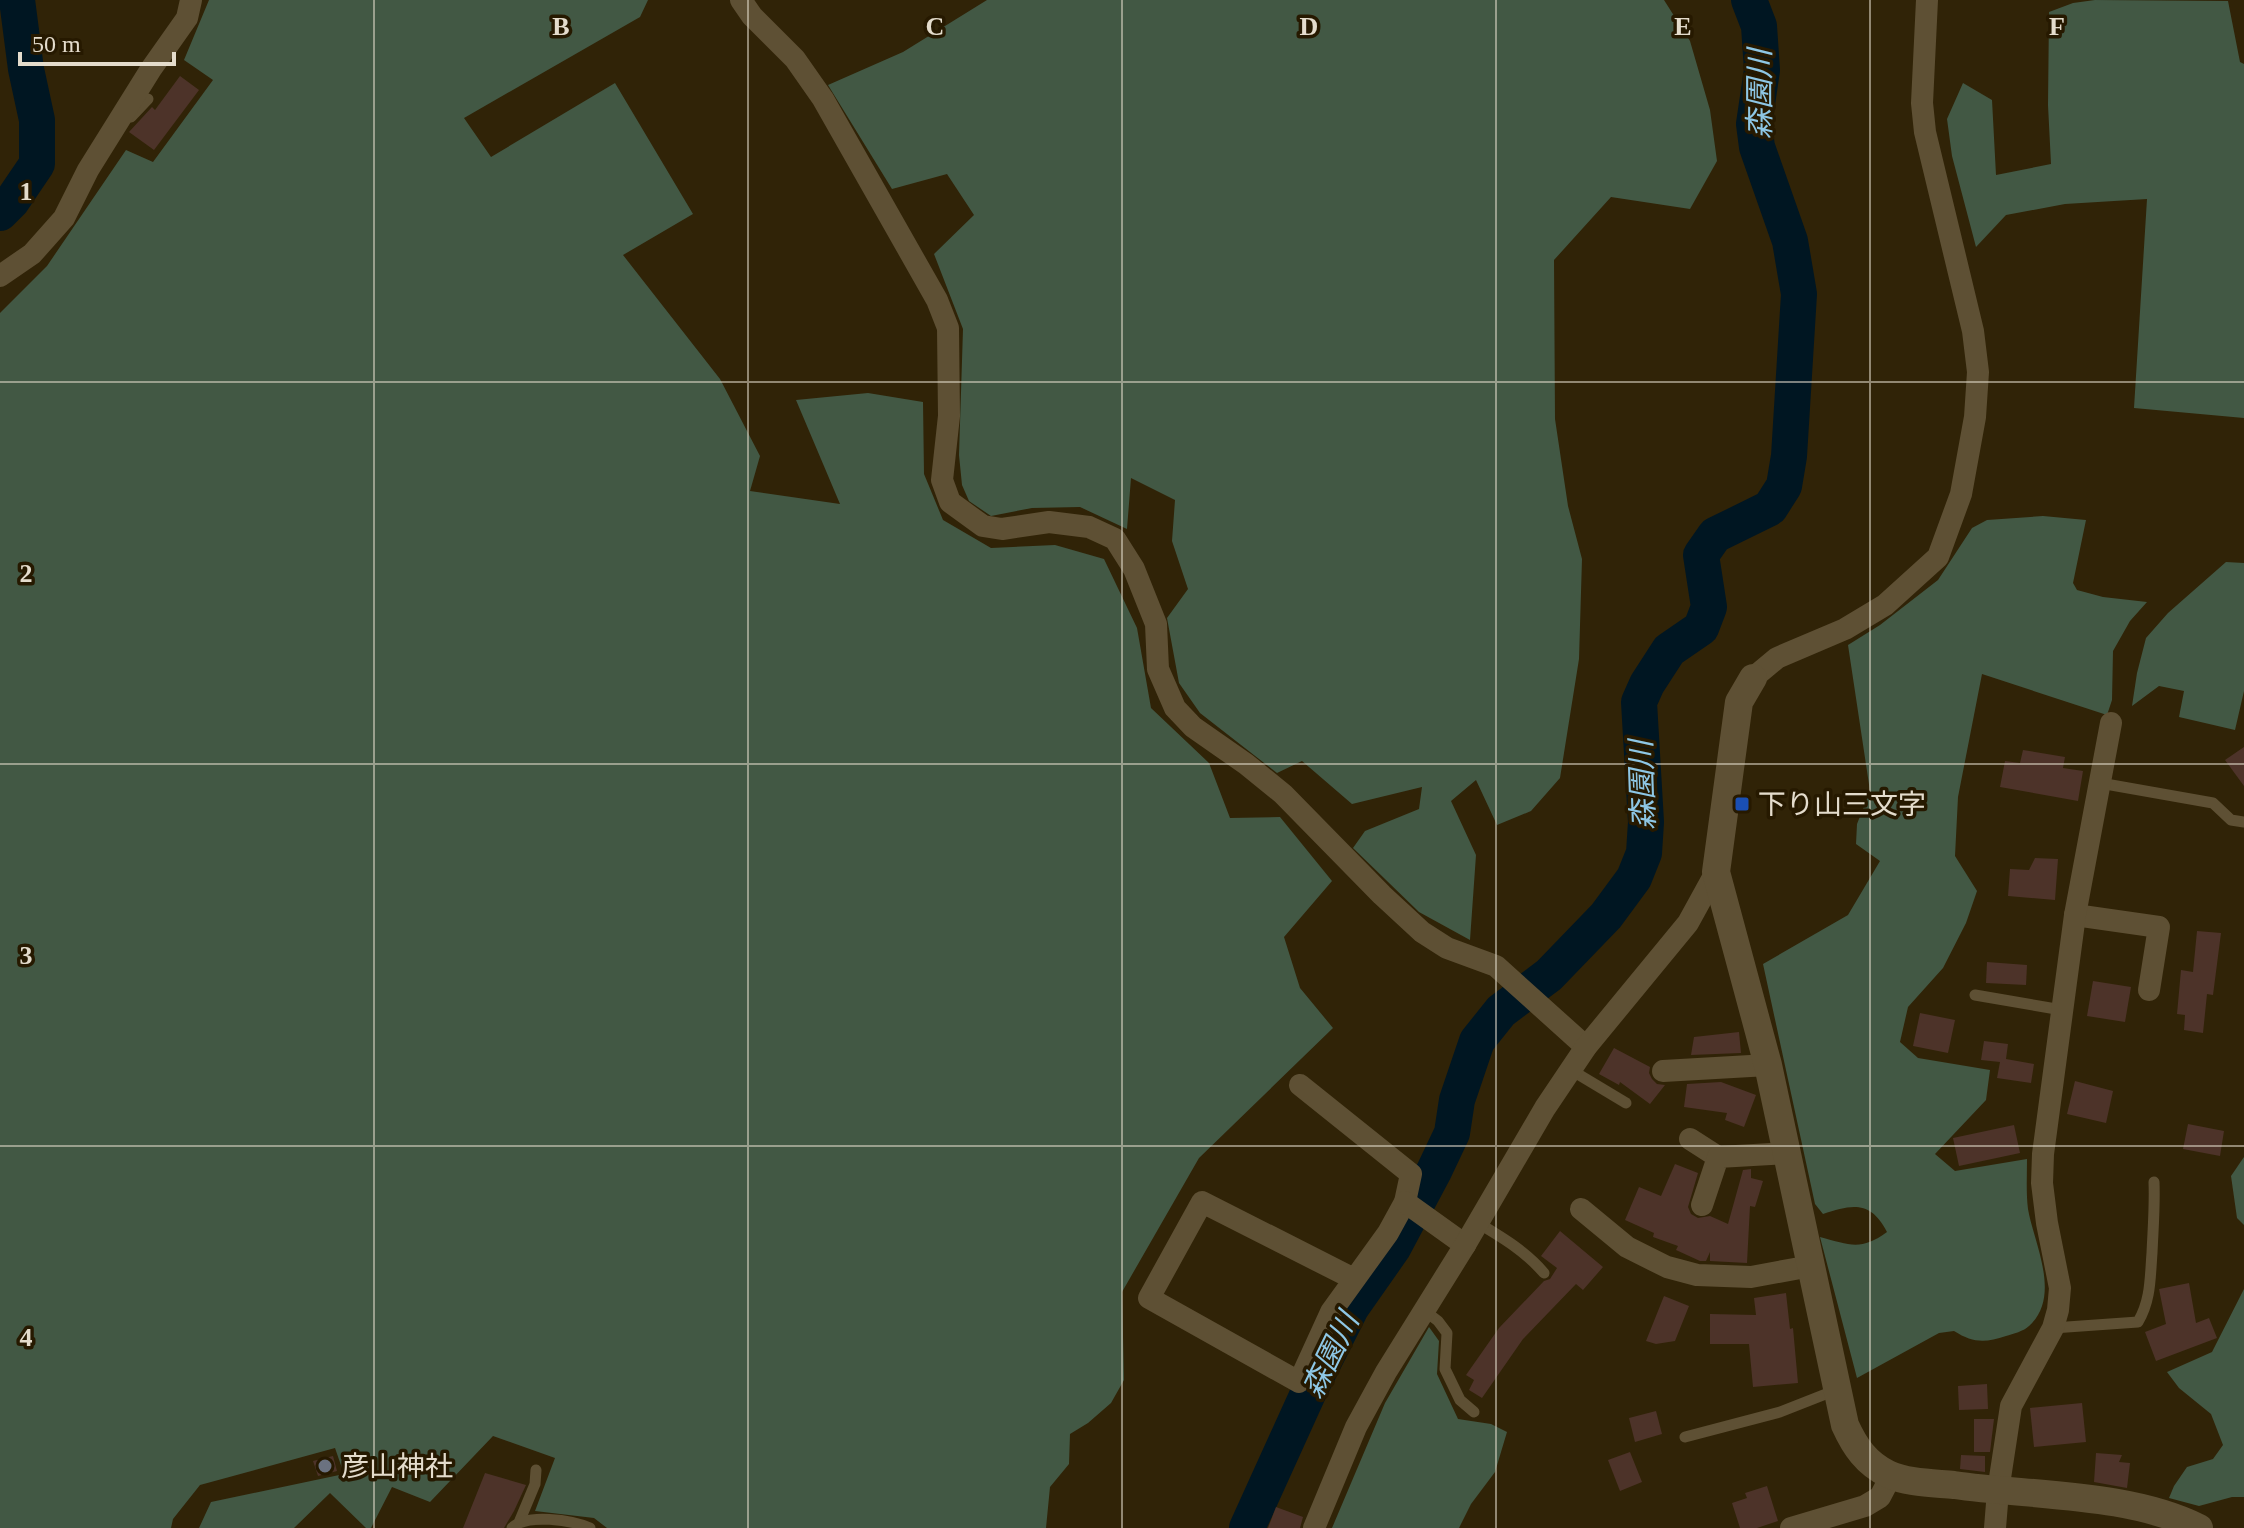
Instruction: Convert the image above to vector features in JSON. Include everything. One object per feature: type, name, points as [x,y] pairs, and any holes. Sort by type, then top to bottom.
[{"type":"street","points":[[0,276],[32,254],[64,218],[88,170],[187,18],[191,0]]},
{"type":"street","points":[[741,0],[752,16],[795,59],[823,99],[937,300],[948,328],[949,416],[942,480],[950,502],[983,526],[1002,529],[1049,522],[1089,527],[1115,539],[1134,569],[1156,624],[1158,669],[1175,708],[1193,727],[1283,794],[1422,932],[1447,948],[1496,966],[1586,1047]]},
{"type":"street","points":[[1314,1528],[1356,1427],[1386,1372],[1545,1108],[1586,1047],[1688,923],[1716,872],[1739,702],[1753,678],[1777,658],[1845,629],[1885,605],[1938,557],[1961,494],[1975,417],[1978,372],[1973,331],[1925,132],[1922,103],[1927,0]]},
{"type":"street","points":[[1995,1528],[2011,1406],[2053,1328],[2060,1288],[2047,1223],[2042,1183],[2043,1154],[2075,915],[2111,723]]},
{"type":"street","points":[[1716,872],[1768,1065],[1837,1390],[1845,1425],[1854,1445],[1865,1459],[1891,1476],[1998,1491],[2107,1501],[2168,1516],[2199,1528]]},
{"type":"street","points":[[2075,915],[2159,927],[2149,990]]},
{"type":"street","points":[[1663,1071],[1768,1065]]},
{"type":"street","points":[[1300,1085],[1411,1174],[1405,1202],[1388,1233],[1331,1312],[1299,1382],[1149,1298],[1202,1202],[1354,1279]]},
{"type":"street","points":[[1690,1139],[1718,1157],[1787,1153]]},
{"type":"street","points":[[1702,1205],[1718,1157]]},
{"type":"street","points":[[1405,1202],[1465,1245]]},
{"type":"street","points":[[1581,1209],[1627,1247],[1667,1267],[1697,1275],[1751,1277],[1811,1266]]},
{"type":"street","points":[[1791,1528],[1865,1506],[1880,1497],[1891,1476]]},
{"type":"lane","points":[[88,170],[148,99]]},
{"type":"lane","points":[[2100,783],[2213,803],[2231,820],[2244,822]]},
{"type":"lane","points":[[1975,995],[2062,1010]]},
{"type":"lane","points":[[1571,1070],[1626,1103]]},
{"type":"lane","points":[[2053,1328],[2138,1322],[2145,1310],[2151,1286],[2154,1182]]},
{"type":"lane","points":[[1478,1223],[1515,1245],[1544,1273]]},
{"type":"lane","points":[[1425,1311],[1447,1333],[1445,1369],[1460,1400],[1474,1412]]},
{"type":"lane","points":[[1685,1437],[1780,1412],[1837,1390]]},
{"type":"lane","points":[[516,1524],[535,1484],[536,1470]]},
{"type":"lane","points":[[516,1524],[539,1519],[590,1528]]},
{"type":"green space","points":[[209,0],[648,0],[640,17],[464,118],[491,157],[615,83],[693,214],[623,255],[720,379],[760,456],[750,491],[840,504],[796,400],[868,393],[923,402],[924,474],[943,520],[991,548],[1055,545],[1104,559],[1137,628],[1151,708],[1209,763],[1230,818],[1280,817],[1332,881],[1284,937],[1300,988],[1333,1028],[1199,1158],[1122,1292],[1124,1380],[1111,1403],[1070,1434],[1069,1464],[1050,1487],[1046,1528],[607,1528],[594,1518],[535,1511],[555,1458],[493,1436],[430,1502],[392,1487],[371,1528],[366,1528],[330,1493],[294,1528],[199,1528],[211,1502],[344,1474],[335,1448],[200,1485],[173,1519],[171,1528],[0,1528],[0,313],[47,266],[126,150],[153,162],[213,80],[184,60]]},
{"type":"green space","points":[[987,0],[1664,0],[1690,41],[1710,110],[1717,161],[1690,209],[1611,197],[1554,260],[1555,419],[1568,506],[1582,559],[1579,659],[1560,778],[1531,811],[1497,825],[1476,780],[1451,801],[1476,855],[1470,940],[1419,912],[1353,848],[1365,831],[1419,809],[1422,787],[1352,804],[1302,761],[1277,773],[1200,713],[1179,683],[1167,618],[1188,589],[1172,541],[1175,500],[1131,478],[1127,529],[1080,507],[1032,508],[991,516],[969,501],[962,485],[959,455],[963,329],[934,254],[974,215],[947,174],[892,189],[828,85],[903,52]]},
{"type":"green space","points":[[2095,0],[2228,1],[2240,62],[2244,64],[2244,418],[2134,408],[2147,199],[2065,204],[2006,215],[1976,247],[1952,156],[1947,119],[1963,83],[1992,100],[1996,175],[2051,164],[2049,12],[2073,3]]},
{"type":"green space","points":[[2043,516],[2086,520],[2073,583],[2077,590],[2103,597],[2147,602],[2130,621],[2113,651],[2112,700],[2107,715],[1982,674],[1958,797],[1955,856],[1977,891],[1966,923],[1943,968],[1908,1007],[1900,1042],[1918,1058],[1990,1070],[1986,1100],[1935,1154],[1955,1171],[2027,1159],[2028,1209],[2043,1269],[2044,1300],[2039,1314],[2021,1331],[1985,1341],[1973,1340],[1954,1331],[1939,1333],[1857,1378],[1820,1237],[1855,1245],[1870,1242],[1887,1232],[1868,1210],[1852,1207],[1823,1214],[1815,1204],[1763,964],[1848,915],[1880,861],[1856,844],[1857,824],[1870,791],[1848,645],[1880,625],[1938,580],[1972,528],[1987,520]]},
{"type":"green space","points":[[2226,562],[2244,563],[2244,691],[2235,730],[2179,717],[2184,691],[2159,686],[2132,706],[2146,638],[2168,613]]},
{"type":"green space","points":[[2244,1157],[2244,1225],[2237,1218],[2231,1176]]},
{"type":"green space","points":[[2244,1289],[2244,1497],[2199,1506],[2169,1498],[2187,1467],[2213,1459],[2223,1445],[2211,1414],[2179,1388],[2167,1372],[2212,1352]]},
{"type":"green space","points":[[1429,1327],[1439,1341],[1437,1374],[1458,1419],[1491,1424],[1507,1432],[1495,1472],[1471,1504],[1459,1528],[1332,1528],[1385,1403]]},
{"type":"building","points":[[180,76],[199,90],[154,150],[129,132],[152,107],[155,110]]},
{"type":"building","points":[[2244,747],[2244,786],[2225,760]]},
{"type":"building","points":[[2023,750],[2065,757],[2063,768],[2083,771],[2078,801],[2000,787],[2005,761],[2020,763]]},
{"type":"building","points":[[2035,858],[2058,859],[2055,900],[2008,896],[2010,869],[2029,870]]},
{"type":"building","points":[[2197,931],[2221,933],[2213,995],[2207,994],[2203,1033],[2184,1030],[2185,1015],[2177,1014],[2181,970],[2193,972]]},
{"type":"building","points":[[1987,962],[2027,965],[2026,985],[1986,983]]},
{"type":"building","points":[[2093,981],[2131,987],[2125,1022],[2087,1016]]},
{"type":"building","points":[[1920,1013],[1955,1020],[1948,1053],[1913,1046]]},
{"type":"building","points":[[1739,1032],[1741,1053],[1691,1055],[1694,1037]]},
{"type":"building","points":[[1984,1041],[2008,1044],[2006,1059],[2034,1064],[2031,1083],[1997,1078],[2000,1062],[1981,1060]]},
{"type":"building","points":[[1614,1048],[1650,1067],[1652,1079],[1657,1084],[1665,1085],[1650,1104],[1620,1082],[1619,1085],[1599,1074]]},
{"type":"building","points":[[2075,1081],[2113,1091],[2106,1123],[2067,1114]]},
{"type":"building","points":[[1721,1082],[1756,1095],[1744,1127],[1725,1120],[1727,1113],[1684,1107],[1687,1084]]},
{"type":"building","points":[[2188,1124],[2224,1131],[2220,1156],[2183,1149]]},
{"type":"building","points":[[2014,1125],[2020,1153],[1959,1166],[1953,1138]]},
{"type":"building","points":[[1675,1164],[1698,1173],[1688,1207],[1691,1214],[1698,1218],[1710,1216],[1728,1224],[1743,1170],[1751,1169],[1751,1178],[1763,1181],[1755,1207],[1750,1206],[1747,1263],[1710,1261],[1710,1252],[1706,1261],[1700,1261],[1676,1250],[1678,1246],[1653,1237],[1654,1233],[1625,1220],[1639,1187],[1661,1196]]},
{"type":"building","points":[[1560,1231],[1603,1267],[1583,1290],[1576,1284],[1523,1339],[1482,1398],[1469,1390],[1474,1380],[1466,1375],[1499,1328],[1544,1281],[1550,1279],[1557,1268],[1541,1256]]},
{"type":"building","points":[[2189,1283],[2196,1323],[2209,1318],[2217,1338],[2156,1361],[2145,1332],[2166,1324],[2159,1289]]},
{"type":"building","points":[[1786,1293],[1798,1383],[1753,1387],[1749,1344],[1710,1344],[1710,1314],[1756,1315],[1754,1298]]},
{"type":"building","points":[[1664,1296],[1689,1306],[1675,1341],[1656,1344],[1646,1341]]},
{"type":"building","points":[[1987,1384],[1988,1409],[1959,1410],[1958,1386]]},
{"type":"building","points":[[2082,1403],[2086,1442],[2034,1447],[2030,1408]]},
{"type":"building","points":[[1656,1411],[1662,1434],[1635,1442],[1629,1418]]},
{"type":"building","points":[[1974,1419],[1994,1419],[1990,1452],[1974,1452]]},
{"type":"building","points":[[1630,1452],[1642,1482],[1620,1491],[1608,1460]]},
{"type":"building","points":[[2096,1453],[2122,1455],[2119,1462],[2130,1463],[2127,1488],[2094,1482]]},
{"type":"building","points":[[1961,1455],[1985,1456],[1985,1472],[1960,1469]]},
{"type":"building","name":"彦山神社","points":[[333,1456],[337,1471],[318,1476],[313,1461]]},
{"type":"building","points":[[485,1473],[526,1485],[504,1528],[463,1528]]},
{"type":"building","points":[[1767,1486],[1778,1521],[1757,1528],[1740,1528],[1732,1503],[1747,1498],[1745,1493]]},
{"type":"building","points":[[1276,1507],[1303,1517],[1300,1528],[1268,1528]]},
{"type":"waterway","points":[[0,213],[37,164],[37,120],[26,69],[17,0]]},
{"type":"waterway","name":"森園川","points":[[1247,1528],[1351,1308],[1393,1248],[1452,1133],[1457,1100],[1477,1041],[1501,1011],[1549,975],[1606,916],[1634,878],[1644,853],[1646,822],[1639,702],[1669,650],[1701,628],[1709,607],[1701,555],[1715,535],[1770,508],[1784,486],[1789,456],[1799,294],[1790,241],[1757,147],[1754,124],[1762,70],[1759,26],[1749,0]]},
{"type":"place","name":"下り山三文字","points":[[1742,804]]},
{"type":"place","name":"彦山神社","points":[[325,1466]]}]
